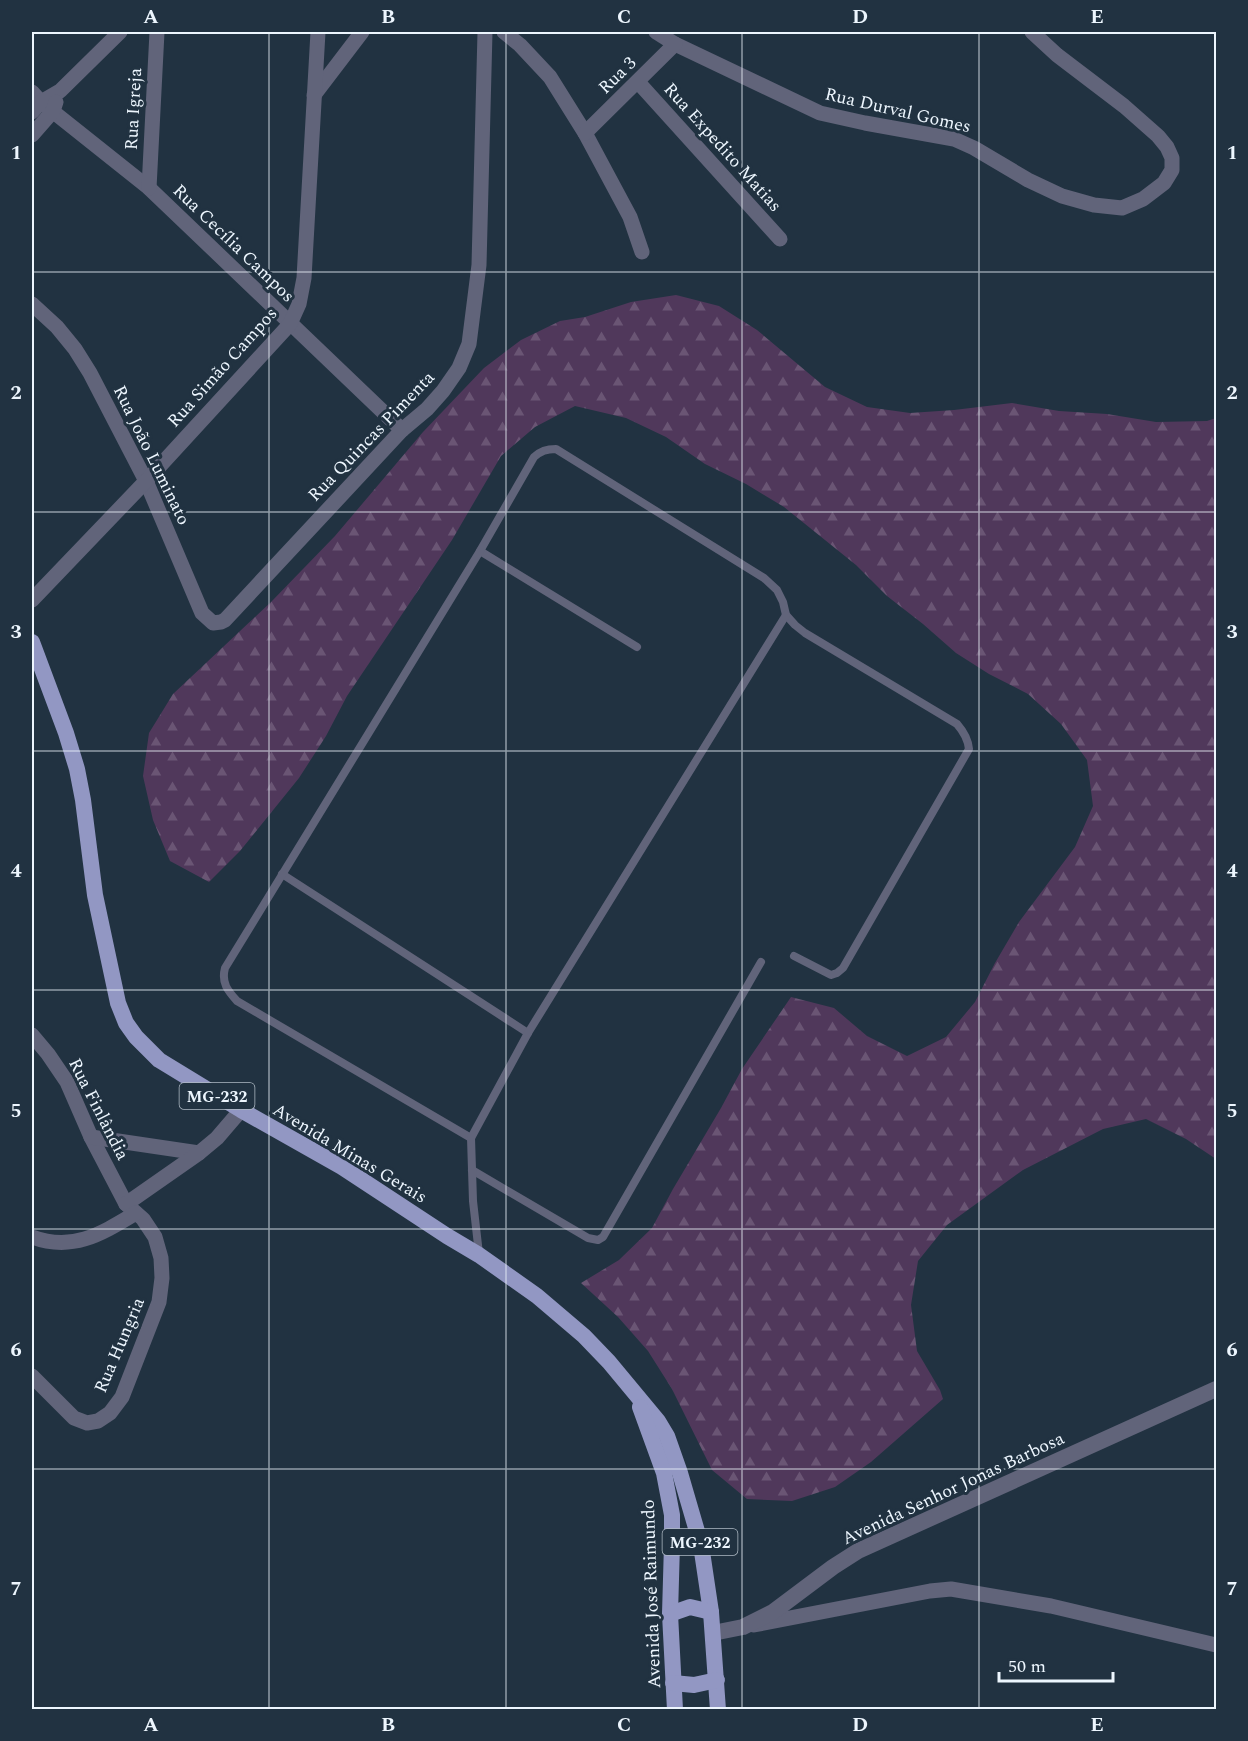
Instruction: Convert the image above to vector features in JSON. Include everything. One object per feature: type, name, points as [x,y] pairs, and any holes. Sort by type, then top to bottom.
[{"type":"main road","name":"Avenida Minas Gerais","points":[[32,642],[66,733],[76,769],[83,800],[95,895],[118,1003],[126,1023],[136,1037],[159,1060],[342,1167],[479,1255],[537,1296],[584,1336],[632,1389]]},
{"type":"main road","name":"MG-232","points":[[632,1389],[667,1436],[701,1545],[711,1612],[718,1710]]},
{"type":"main road","name":"Avenida José Raimundo","points":[[632,1389],[664,1473],[672,1515],[670,1614],[675,1710]]},
{"type":"main road","points":[[670,1614],[690,1607],[711,1612]]},
{"type":"main road","points":[[673,1683],[694,1685],[717,1680]]},
{"type":"street","points":[[32,135],[39,104],[60,91],[120,32]]},
{"type":"street","name":"Rua Igreja","points":[[148,188],[157,32]]},
{"type":"street","name":"Rua Simão Campos","points":[[32,600],[146,481],[290,324],[299,303],[304,278],[318,32]]},
{"type":"street","points":[[314,95],[362,32]]},
{"type":"street","name":"Rua Quincas Pimenta","points":[[225,620],[402,430],[427,409],[459,368],[469,344],[479,265],[485,32]]},
{"type":"street","points":[[504,32],[520,45],[550,77],[585,133],[630,217],[642,252]]},
{"type":"street","name":"Rua Durval Gomes","points":[[656,32],[675,44],[819,112],[954,139],[1062,196],[1094,205],[1122,208],[1143,199],[1164,183],[1172,170],[1172,158],[1158,136],[1124,106],[1057,55],[1032,32]]},
{"type":"street","name":"Rua 3","points":[[585,133],[675,44]]},
{"type":"street","name":"Rua Expedito Matias","points":[[638,82],[780,239]]},
{"type":"street","name":"Rua Cecília Campos","points":[[39,104],[148,188],[402,430]]},
{"type":"street","name":"Rua João Luminato","points":[[32,304],[57,327],[75,349],[90,373],[146,481],[202,613],[213,623],[225,620]]},
{"type":"street","name":"Rua Finlândia","points":[[32,1035],[67,1082],[91,1137],[131,1209]]},
{"type":"street","points":[[32,1237],[58,1243],[79,1242],[102,1233],[199,1153],[241,1110]]},
{"type":"street","points":[[91,1137],[199,1153]]},
{"type":"street","name":"Rua Hungria","points":[[32,1376],[74,1418],[87,1423],[98,1421],[110,1413],[122,1397],[159,1302],[162,1278],[161,1258],[155,1237],[143,1219],[131,1209]]},
{"type":"street","name":"Avenida Senhor Jonas Barbosa","points":[[713,1633],[743,1627],[773,1612],[858,1551],[1216,1389]]},
{"type":"street","points":[[743,1627],[930,1591],[951,1589],[1051,1606],[1216,1645]]},
{"type":"lane","points":[[471,1138],[237,1001],[225,986],[223,975],[225,968],[534,458],[541,451],[556,449],[764,578],[777,590],[786,615],[805,633],[957,724],[963,731],[969,749],[843,968],[831,975],[794,956]]},
{"type":"lane","points":[[480,550],[637,647]]},
{"type":"lane","points":[[479,1255],[473,1201],[471,1138],[528,1033],[786,615]]},
{"type":"lane","points":[[282,874],[528,1033]]},
{"type":"lane","points":[[472,1170],[588,1238],[598,1240],[603,1237],[761,962]]},
{"type":"green space","points":[[676,295],[719,306],[757,330],[825,387],[867,407],[910,413],[1012,403],[1156,422],[1207,421],[1216,418],[1216,1159],[1186,1139],[1146,1119],[1103,1129],[1023,1170],[947,1225],[918,1261],[911,1305],[917,1351],[943,1399],[871,1462],[835,1487],[792,1501],[747,1499],[712,1470],[672,1389],[648,1351],[618,1317],[581,1283],[619,1260],[652,1228],[742,1069],[791,997],[834,1008],[867,1036],[907,1056],[946,1037],[975,1002],[1019,922],[1075,847],[1093,806],[1087,760],[1061,724],[1028,694],[989,674],[956,653],[887,596],[856,565],[784,507],[746,484],[705,464],[666,437],[626,418],[575,406],[535,427],[501,456],[452,540],[347,696],[326,736],[299,778],[240,851],[209,882],[170,861],[153,820],[143,776],[149,733],[173,694],[271,602],[335,536],[423,432],[484,368],[521,340],[560,321],[585,317],[631,302]]}]
